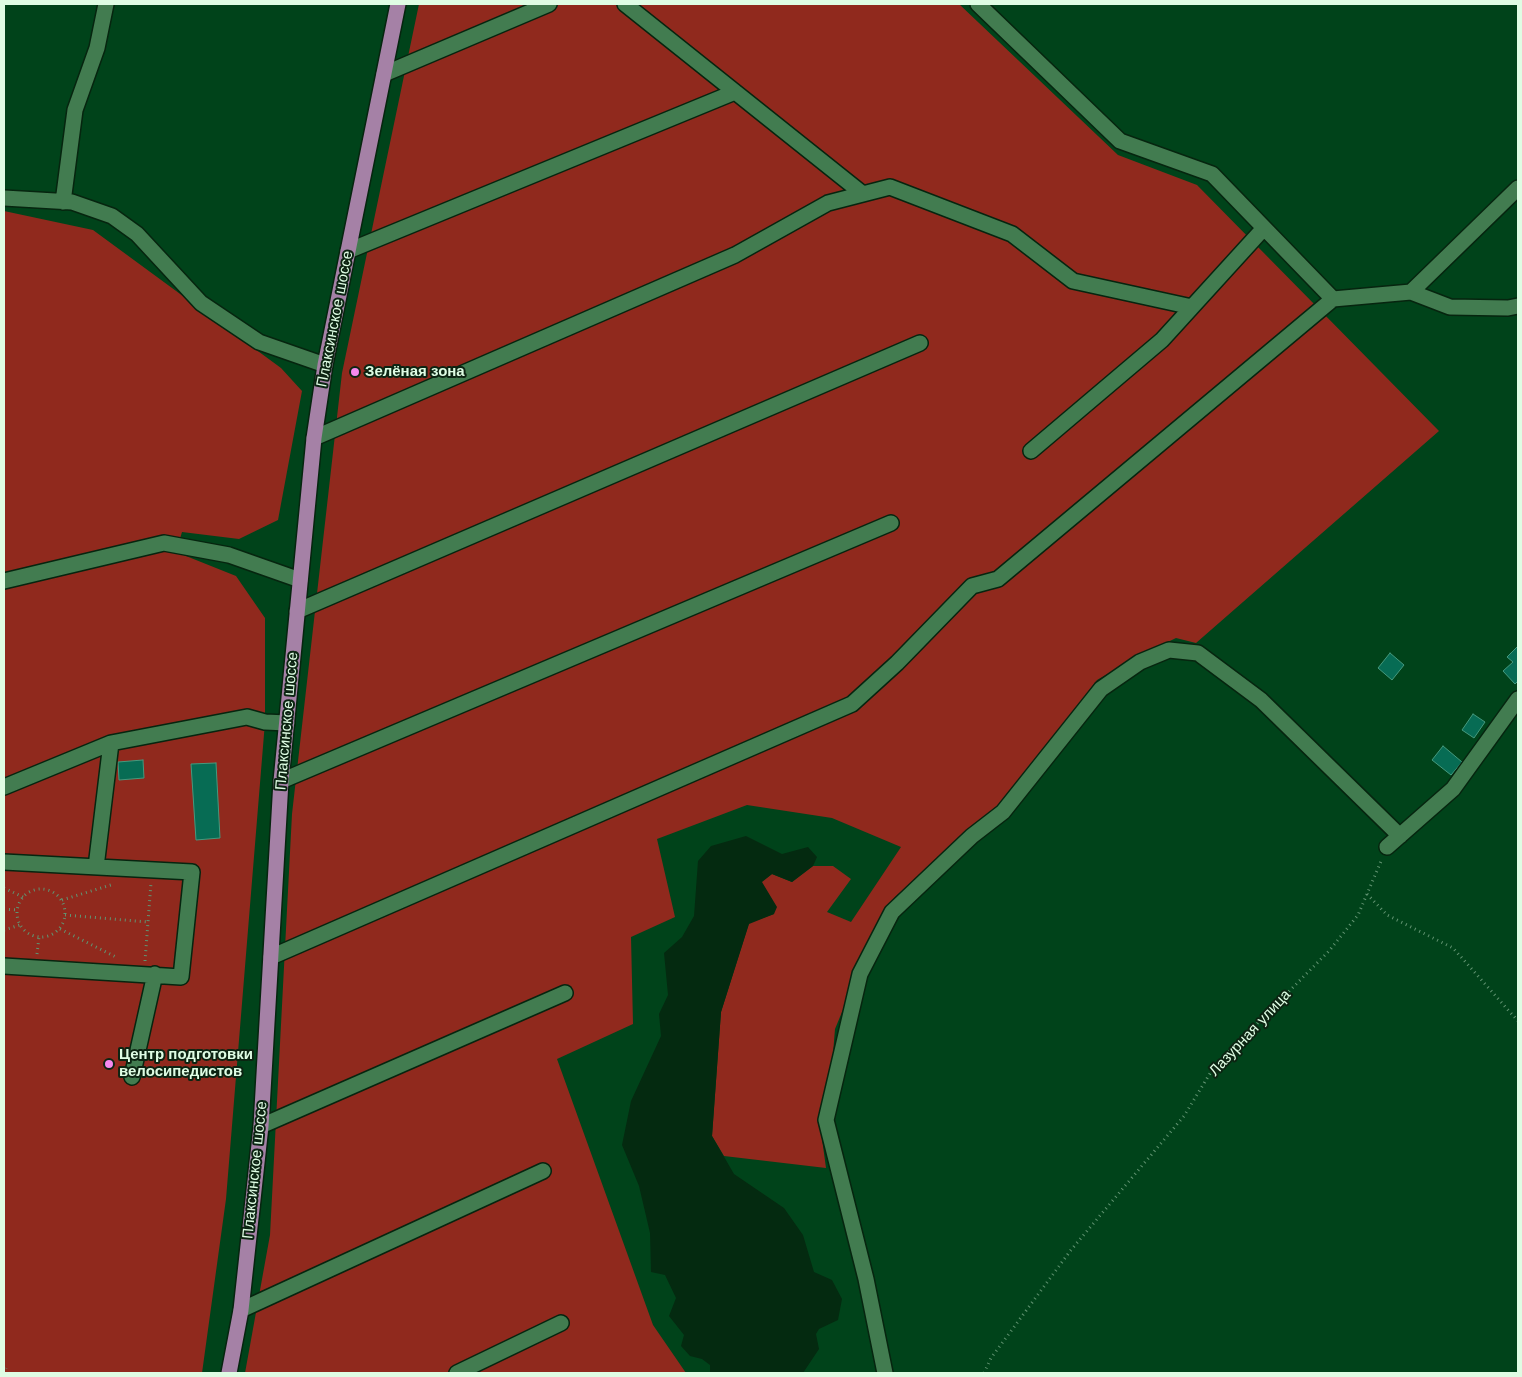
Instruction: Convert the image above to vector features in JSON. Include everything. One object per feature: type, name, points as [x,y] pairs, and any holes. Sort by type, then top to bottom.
[{"type":"main road","name":"Плаксинское шоссе","points":[[230,1373],[241,1310],[261,1126],[281,781],[314,438],[325,365],[398,4]]},
{"type":"street","points":[[63,202],[75,110],[97,48],[106,4]]},
{"type":"street","points":[[384,74],[549,4]]},
{"type":"street","points":[[625,4],[863,194]]},
{"type":"street","points":[[978,4],[1120,141],[1212,174],[1333,299]]},
{"type":"street","points":[[348,251],[735,92]]},
{"type":"street","points":[[314,438],[735,255],[828,203],[890,187],[1012,234],[1073,280],[1192,307]]},
{"type":"street","points":[[1411,292],[1518,188]]},
{"type":"street","points":[[4,198],[72,202],[112,216],[137,234],[201,302],[258,342],[325,365]]},
{"type":"street","points":[[1031,451],[1162,340],[1264,228]]},
{"type":"street","points":[[271,957],[852,704],[897,663],[972,586],[998,579],[1333,299],[1411,292],[1450,307],[1508,308],[1518,306]]},
{"type":"street","points":[[297,611],[920,343]]},
{"type":"street","points":[[281,781],[891,523]]},
{"type":"street","points":[[4,581],[164,543],[229,555],[300,580]]},
{"type":"street","points":[[884,1373],[866,1279],[826,1120],[860,974],[892,912],[972,836],[1004,812],[1102,689],[1140,662],[1169,650],[1198,653],[1261,700],[1400,836]]},
{"type":"street","points":[[1387,847],[1453,789],[1518,699]]},
{"type":"street","points":[[4,787],[111,742],[247,717],[265,722],[286,724]]},
{"type":"street","points":[[96,867],[111,742]]},
{"type":"street","points":[[4,862],[192,872],[181,977],[4,966]]},
{"type":"street","points":[[132,1077],[155,974]]},
{"type":"street","points":[[261,1126],[565,993]]},
{"type":"street","points":[[241,1310],[543,1171]]},
{"type":"street","points":[[457,1373],[561,1323]]},
{"type":"path","name":"Лазурная улица","points":[[984,1373],[991,1358],[1070,1250],[1184,1116],[1214,1067],[1329,951],[1358,915],[1387,847]]},
{"type":"path","points":[[138,962],[145,963],[151,881],[144,880]]},
{"type":"path","points":[[62,900],[121,882]]},
{"type":"path","points":[[4,888],[23,897]]},
{"type":"path","points":[[36,889],[51,890],[62,900],[65,907],[64,922],[60,929],[47,937],[32,935],[20,925],[17,910],[19,903],[23,897],[36,889]]},
{"type":"path","points":[[1367,894],[1387,915],[1453,948],[1518,1021]]},
{"type":"path","points":[[4,910],[17,910]]},
{"type":"path","points":[[65,915],[148,922]]},
{"type":"path","points":[[4,930],[20,925]]},
{"type":"path","points":[[60,929],[123,961],[113,960]]},
{"type":"path","points":[[29,954],[37,954],[39,937]]},
{"type":"path","points":[[4,1373],[6,1368]]},
{"type":"shaded area","points":[[419,4],[959,4],[1118,155],[1197,185],[1439,431],[1196,643],[1176,638],[1097,680],[1011,794],[895,897],[879,922],[835,1029],[832,1066],[819,1117],[826,1168],[724,1156],[712,1136],[721,1012],[749,923],[774,914],[761,882],[772,874],[792,882],[813,866],[833,866],[851,879],[827,912],[851,922],[901,847],[832,818],[747,805],[657,839],[675,917],[631,937],[633,1024],[557,1059],[653,1325],[686,1373],[245,1373],[270,1235],[292,814],[342,373]]},
{"type":"shaded area","points":[[4,211],[93,230],[281,368],[302,391],[278,520],[239,539],[182,532],[176,552],[236,576],[265,618],[265,722],[226,1199],[202,1373],[4,1373]]},
{"type":"shaded area","points":[[746,836],[782,854],[808,847],[817,857],[813,866],[792,882],[772,874],[762,882],[777,907],[774,914],[749,924],[721,1012],[712,1136],[734,1174],[784,1208],[803,1235],[814,1272],[832,1280],[842,1299],[838,1320],[819,1329],[816,1334],[819,1349],[803,1373],[710,1373],[710,1365],[702,1359],[690,1356],[681,1346],[684,1335],[669,1316],[676,1298],[665,1275],[651,1272],[650,1233],[639,1186],[622,1145],[631,1101],[661,1036],[659,1014],[668,995],[664,953],[682,937],[694,916],[698,861],[711,846]]},
{"type":"building","points":[[1518,646],[1518,681],[1515,684],[1503,671],[1513,662],[1507,657]]},
{"type":"building","points":[[1390,653],[1404,665],[1392,680],[1378,668]]},
{"type":"building","points":[[1473,714],[1485,722],[1474,738],[1462,730]]},
{"type":"building","points":[[1443,746],[1462,762],[1451,775],[1432,760]]},
{"type":"building","points":[[143,760],[144,778],[119,780],[118,762]]},
{"type":"building","points":[[216,763],[220,838],[196,840],[191,764]]},
{"type":"place","name":"Зелёная зона","points":[[355,372]]},
{"type":"place","name":"Центр подготовки велосипедистов","points":[[109,1064]]}]
